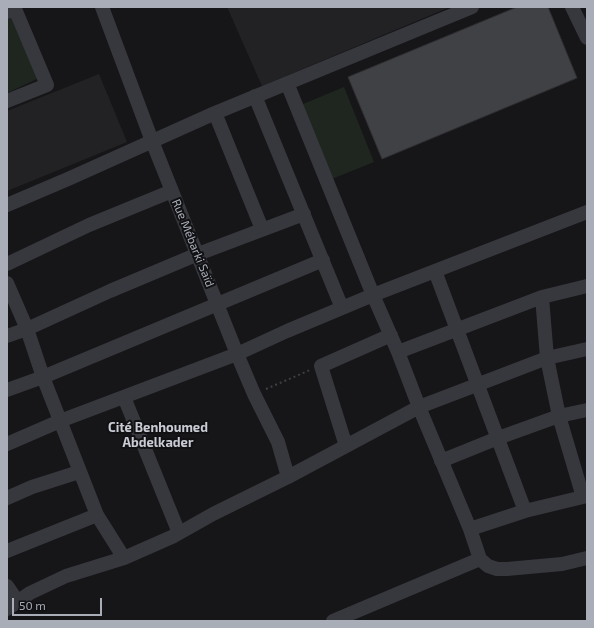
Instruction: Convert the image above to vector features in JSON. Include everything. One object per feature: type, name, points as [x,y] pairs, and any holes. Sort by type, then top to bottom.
[{"type":"street","name":"Rue Mébarki Saïd","points":[[102,7],[152,140],[237,354],[254,394],[278,442],[288,477]]},
{"type":"street","points":[[7,205],[215,113],[472,7]]},
{"type":"street","points":[[572,7],[586,32]]},
{"type":"street","points":[[7,12],[15,9],[47,85],[7,102]]},
{"type":"street","points":[[288,83],[373,295],[391,334],[419,408],[470,529],[480,559],[488,566],[497,569],[507,569],[562,564],[587,558]]},
{"type":"street","points":[[255,96],[342,308]]},
{"type":"street","points":[[215,113],[262,230]]},
{"type":"street","points":[[7,264],[89,225],[172,190]]},
{"type":"street","points":[[7,444],[60,421],[237,354],[373,295],[587,212]]},
{"type":"street","points":[[7,336],[27,329],[110,291],[198,254],[304,214]]},
{"type":"street","points":[[7,390],[43,377],[322,260]]},
{"type":"street","points":[[435,271],[525,511]]},
{"type":"street","points":[[7,283],[27,329],[43,377],[97,515],[124,558]]},
{"type":"street","points":[[398,352],[542,297],[587,286]]},
{"type":"street","points":[[470,529],[525,511],[585,496],[559,416],[547,358],[542,297]]},
{"type":"street","points":[[346,446],[321,366],[391,334]]},
{"type":"street","points":[[7,586],[12,605],[30,593],[66,576],[124,558],[179,533],[419,408],[547,358],[587,349]]},
{"type":"street","points":[[124,398],[179,533]]},
{"type":"street","points":[[441,461],[559,416],[587,410]]},
{"type":"street","points":[[7,498],[79,472]]},
{"type":"street","points":[[7,551],[97,515]]},
{"type":"street","points":[[339,620],[480,559]]},
{"type":"path","points":[[254,394],[321,366]]},
{"type":"shaded area","points":[[227,7],[450,7],[262,86]]},
{"type":"shaded area","points":[[12,15],[39,78],[7,93],[7,18]]},
{"type":"shaded area","points":[[99,74],[127,142],[7,191],[7,111]]},
{"type":"shaded area","points":[[344,87],[374,162],[322,183],[291,109]]},
{"type":"building","points":[[517,7],[548,7],[577,78],[382,159],[348,77]]},
{"type":"district","name":"Cité Benhoumed Abdelkader","points":[[158,436]]}]
